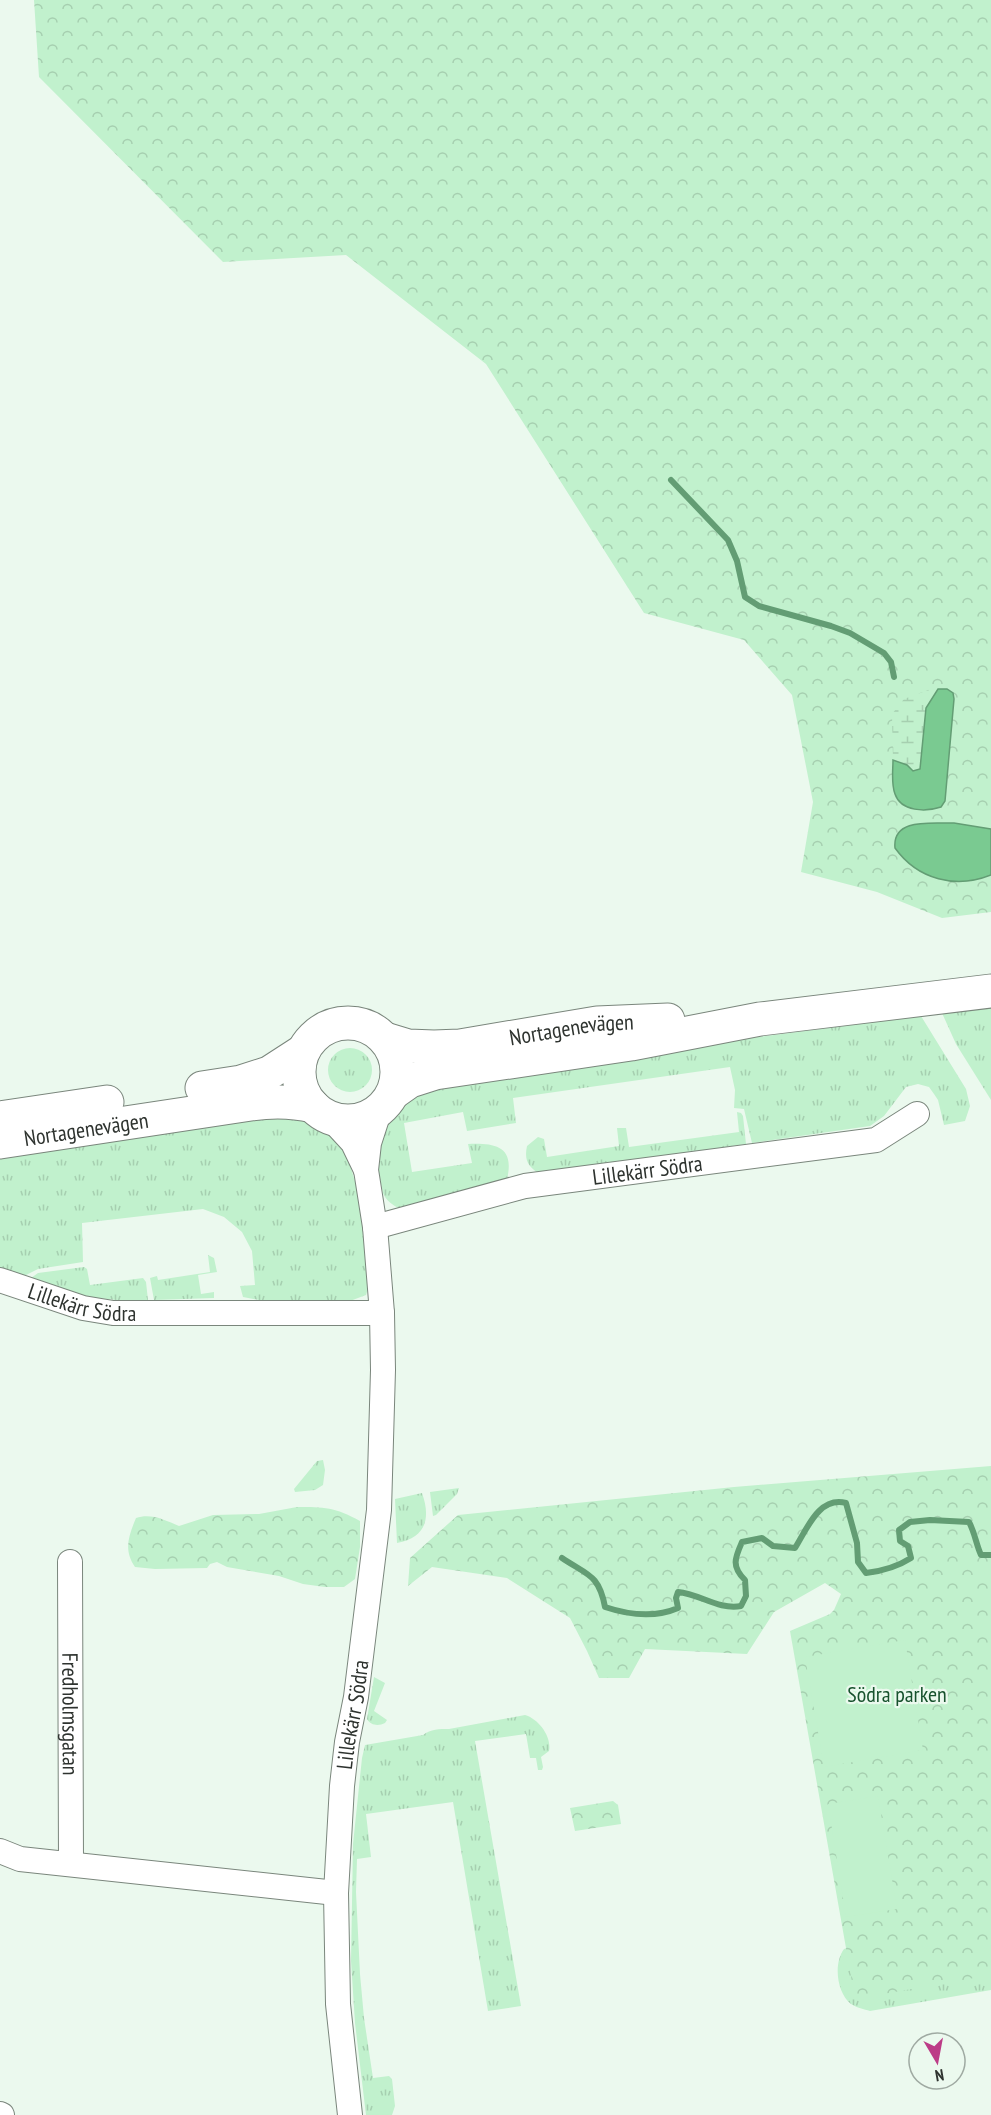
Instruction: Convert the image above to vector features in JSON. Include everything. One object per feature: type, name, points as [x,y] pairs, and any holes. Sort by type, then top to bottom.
[{"type":"street","name":"Nortagenevägen","points":[[0,1142],[275,1101],[297,1102],[343,1121],[356,1120],[369,1116],[410,1081],[435,1073],[631,1044],[760,1019],[991,992]]},
{"type":"street","name":"Nortagenevägen","points":[[0,1118],[241,1083],[269,1072],[303,1051],[312,1038],[325,1028],[341,1022],[357,1023],[373,1028],[385,1039],[408,1046],[434,1047],[460,1046],[597,1023],[760,1019]]},
{"type":"street","points":[[385,1039],[398,1065],[397,1079],[387,1101]]},
{"type":"street","points":[[303,1051],[299,1066],[304,1094],[322,1112]]},
{"type":"street","name":"Lillekärr Södra","points":[[351,2115],[338,2004],[336,1893],[344,1775],[379,1510],[383,1370],[382,1314],[375,1227],[366,1170],[369,1143],[387,1101]]},
{"type":"street","name":"Lillekärr Södra","points":[[322,1112],[353,1143],[366,1170]]},
{"type":"street","name":"Lillekärr Södra","points":[[375,1227],[525,1186],[876,1140],[917,1114]]},
{"type":"street","name":"Lillekärr Södra","points":[[0,1280],[83,1308],[113,1313],[382,1314]]},
{"type":"street","name":"Fredholmsgatan","points":[[70,1562],[71,1864]]},
{"type":"street","points":[[0,1851],[20,1859],[336,1893]]},
{"type":"green space","points":[[34,0],[991,0],[991,912],[942,918],[877,892],[801,872],[813,802],[792,695],[744,640],[644,613],[486,364],[346,255],[223,262],[39,77]]},
{"type":"green space","points":[[931,689],[938,689],[928,707],[920,769],[913,771],[907,765],[893,760],[892,714],[904,699]]},
{"type":"green space","points":[[991,1006],[991,1100],[956,1044],[942,1013]]},
{"type":"green space","points":[[921,1016],[966,1089],[970,1106],[965,1121],[944,1125],[938,1100],[929,1087],[918,1084],[906,1087],[884,1116],[870,1126],[752,1143],[744,1109],[734,1108],[735,1090],[730,1067],[513,1098],[516,1123],[467,1131],[463,1112],[404,1123],[412,1172],[472,1163],[468,1144],[487,1144],[505,1153],[509,1168],[507,1179],[400,1209],[388,1201],[383,1193],[377,1161],[379,1143],[390,1116],[407,1094],[695,1045]]},
{"type":"green space","points":[[350,1048],[365,1055],[372,1070],[365,1085],[350,1092],[335,1085],[328,1070],[335,1055]]},
{"type":"green space","points":[[260,1110],[320,1121],[329,1128],[347,1155],[360,1198],[370,1282],[366,1295],[350,1301],[259,1300],[243,1297],[240,1286],[255,1285],[252,1251],[242,1232],[224,1217],[203,1209],[82,1223],[83,1262],[38,1269],[24,1276],[0,1268],[0,1155]]},
{"type":"green space","points":[[737,1112],[743,1116],[746,1144],[540,1174],[532,1169],[526,1155],[527,1146],[538,1137],[544,1139],[547,1157],[619,1146],[617,1128],[626,1128],[629,1147],[739,1132]]},
{"type":"green space","points":[[208,1255],[214,1258],[217,1272],[198,1275],[201,1294],[214,1292],[214,1298],[154,1300],[150,1278],[157,1276],[158,1280],[210,1272]]},
{"type":"green space","points":[[84,1267],[87,1269],[90,1285],[143,1278],[146,1282],[148,1300],[116,1300],[74,1295],[31,1278],[38,1273]]},
{"type":"green space","points":[[323,1460],[325,1470],[323,1485],[315,1490],[295,1492],[294,1489],[317,1461]]},
{"type":"green space","name":"Södra parken","points":[[991,1466],[991,1975],[855,1999],[790,1631],[830,1614],[834,1610],[841,1594],[825,1583],[774,1612],[747,1654],[645,1649],[629,1678],[599,1678],[570,1618],[507,1578],[432,1567],[408,1586],[410,1558],[458,1515],[734,1487]]},
{"type":"green space","points":[[459,1488],[457,1494],[433,1516],[430,1492]]},
{"type":"green space","points":[[422,1493],[426,1511],[424,1526],[414,1537],[397,1543],[395,1499]]},
{"type":"green space","points":[[297,1507],[329,1509],[360,1521],[360,1547],[355,1579],[344,1587],[303,1584],[279,1576],[227,1567],[217,1562],[210,1564],[207,1568],[135,1567],[129,1555],[129,1536],[136,1518],[153,1517],[179,1526],[213,1515],[259,1514]]},
{"type":"green space","name":"Södra parken","points":[[905,1640],[923,1750],[824,1767],[805,1657]]},
{"type":"green space","points":[[374,1677],[385,1683],[374,1711],[387,1720],[378,1725],[367,1719]]},
{"type":"green space","points":[[525,1715],[540,1724],[548,1740],[549,1751],[541,1757],[542,1770],[538,1770],[536,1758],[530,1758],[526,1734],[475,1741],[521,2006],[488,2011],[453,1802],[366,1814],[371,1857],[357,1859],[356,1892],[364,2018],[373,2078],[389,2076],[392,2079],[395,2106],[392,2115],[366,2115],[355,2023],[351,1961],[353,1844],[365,1745],[423,1735],[435,1730]]},
{"type":"green space","points":[[878,1796],[897,1909],[846,1917],[828,1804]]},
{"type":"green space","points":[[613,1801],[618,1805],[621,1824],[575,1831],[570,1808]]},
{"type":"green space","points":[[991,1928],[991,1990],[870,2011],[851,2004],[842,1993],[838,1978],[838,1962],[844,1949],[857,1944]]},
{"type":"shaded area","points":[[938,689],[947,689],[953,693],[954,699],[945,801],[941,807],[921,810],[908,807],[898,800],[894,790],[893,760],[907,765],[913,771],[920,769],[926,708]]},
{"type":"shaded area","points":[[925,823],[954,823],[991,829],[991,875],[964,881],[938,879],[915,868],[895,848],[896,838],[900,831],[907,827]]},
{"type":"waterway","points":[[671,480],[728,540],[737,561],[745,597],[759,606],[850,633],[884,653],[891,662],[894,677]]},
{"type":"waterway","points":[[562,1558],[591,1576],[599,1588],[605,1607],[623,1612],[651,1614],[678,1608],[676,1598],[678,1592],[725,1606],[741,1606],[746,1596],[745,1580],[736,1562],[742,1542],[762,1538],[773,1546],[795,1548],[821,1509],[837,1502],[846,1503],[857,1543],[858,1562],[866,1573],[890,1568],[911,1558],[908,1546],[900,1541],[899,1530],[910,1522],[930,1520],[969,1522],[981,1555],[991,1555]]}]
